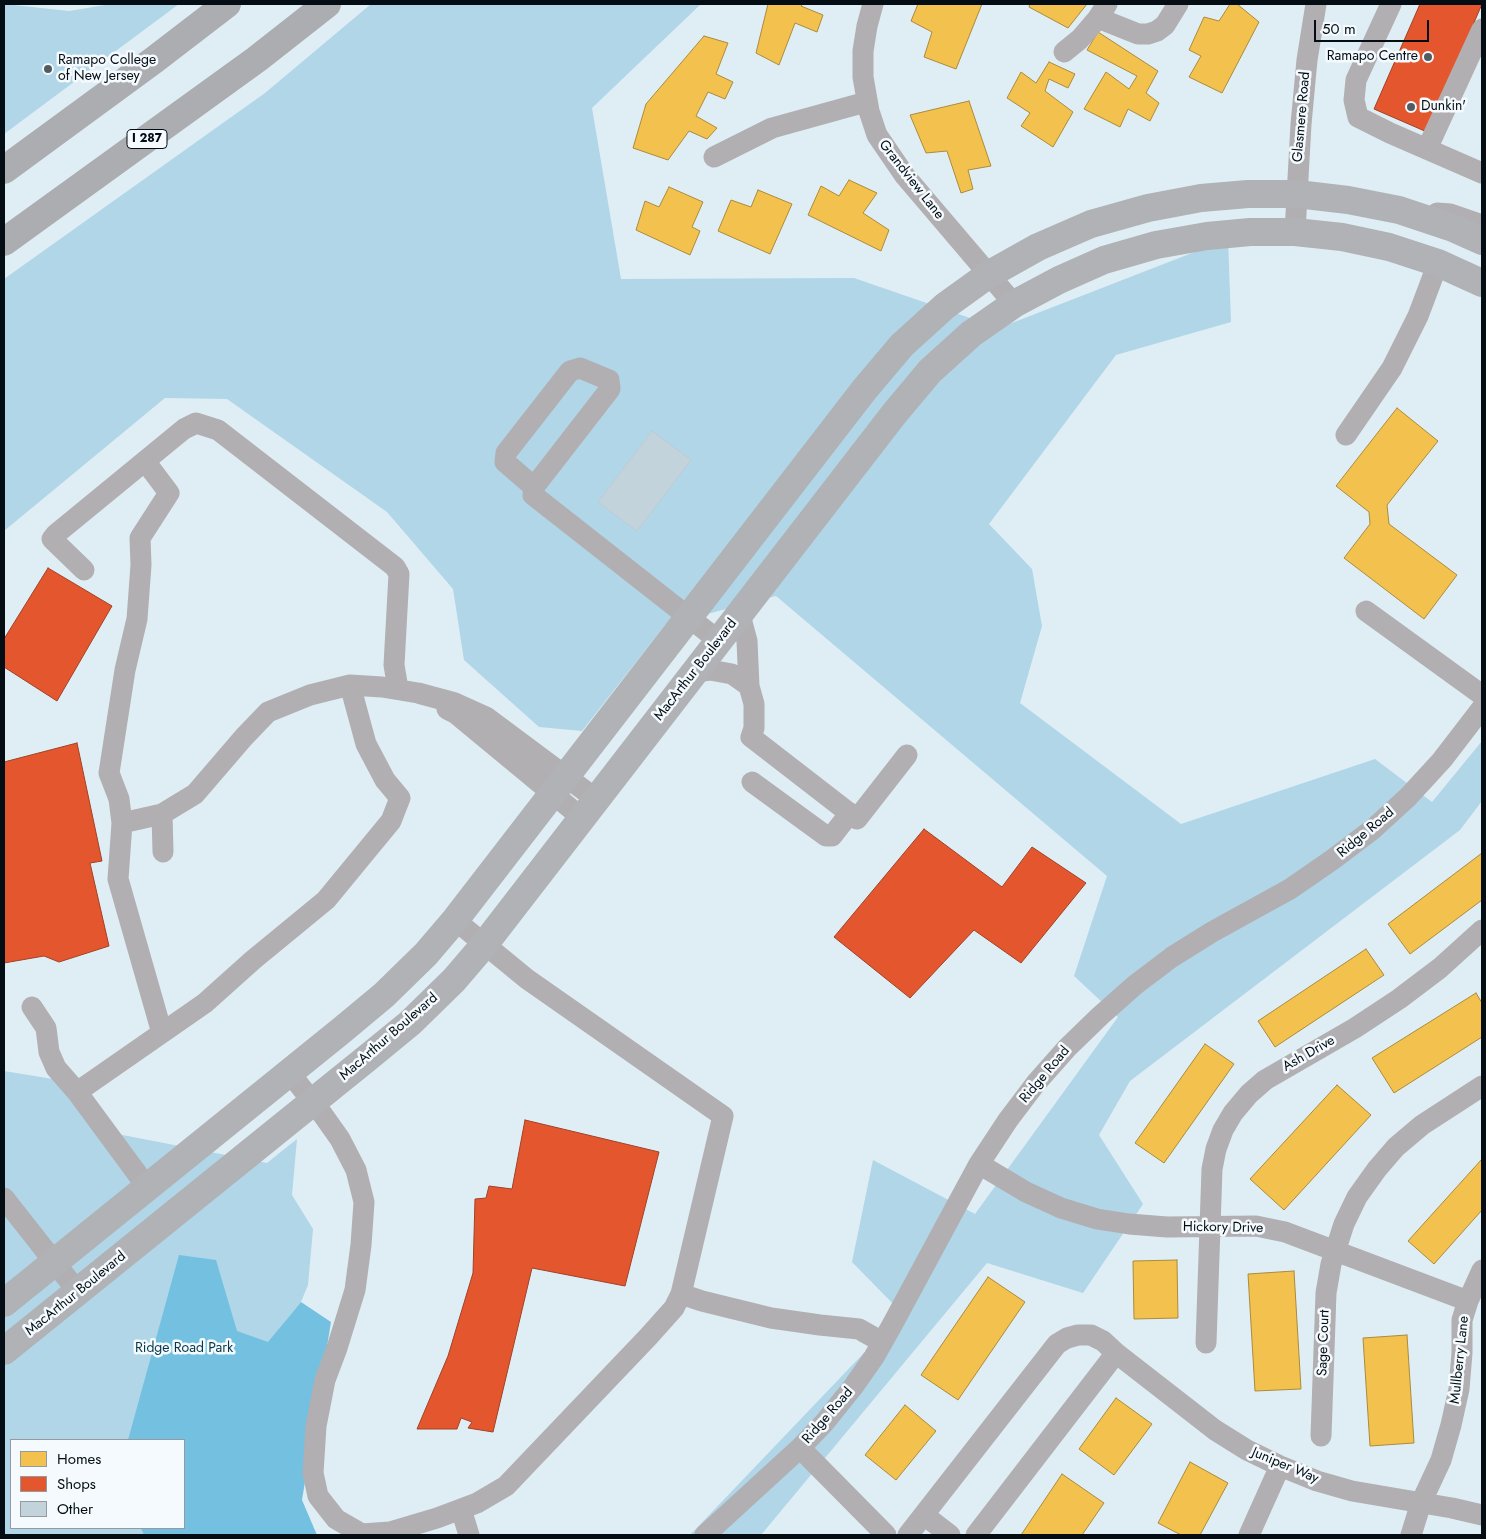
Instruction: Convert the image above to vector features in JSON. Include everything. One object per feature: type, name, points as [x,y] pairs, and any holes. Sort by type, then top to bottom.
[{"type":"highway","points":[[4,170],[227,4]]},
{"type":"highway","name":"I 287","points":[[4,242],[257,59],[327,4]]},
{"type":"main road","points":[[4,1303],[384,994],[426,954],[455,920],[864,390],[902,345],[945,306],[988,275],[1038,247],[1091,224],[1148,208],[1201,198],[1248,194],[1297,194],[1348,200],[1399,210],[1453,228],[1482,241]]},
{"type":"main road","name":"MacArthur Boulevard","points":[[4,1351],[410,1023],[454,980],[484,945],[894,414],[930,372],[971,334],[1014,304],[1059,280],[1104,260],[1156,245],[1207,236],[1250,232],[1295,232],[1342,238],[1389,247],[1438,263],[1482,283]]},
{"type":"main road","points":[[147,1187],[171,1217]]},
{"type":"street","name":"Grandview Lane","points":[[873,4],[863,51],[863,77],[866,102],[876,135],[905,176],[1014,304]]},
{"type":"street","points":[[1064,52],[1080,39],[1102,11],[1138,34],[1148,34],[1157,31],[1165,25],[1178,4]]},
{"type":"street","name":"Glasmere Road","points":[[1295,232],[1298,158],[1304,86],[1316,4]]},
{"type":"street","points":[[1391,4],[1356,80],[1354,100],[1358,117],[1482,173]]},
{"type":"street","points":[[1427,149],[1482,29]]},
{"type":"street","points":[[714,157],[772,128],[866,102]]},
{"type":"street","points":[[1421,218],[1434,212],[1450,214],[1482,225]]},
{"type":"street","points":[[1346,435],[1392,368],[1418,316],[1438,263]]},
{"type":"street","points":[[534,488],[505,462],[506,453],[570,371],[580,368],[609,380],[610,388],[534,488],[533,495],[719,641]]},
{"type":"street","points":[[84,570],[52,539],[56,534],[184,429],[196,423],[218,430],[395,566],[399,574],[394,665],[408,691]]},
{"type":"street","points":[[145,461],[169,493],[140,538],[137,619],[125,670],[109,773],[119,799],[122,823],[118,879],[162,1033]]},
{"type":"street","points":[[1366,611],[1482,695]]},
{"type":"street","points":[[740,615],[746,641],[749,686],[754,704],[754,728],[751,737],[857,819],[907,754]]},
{"type":"street","points":[[695,672],[710,670],[732,674],[749,686]]},
{"type":"street","points":[[122,823],[162,814],[195,794],[268,712],[310,695],[350,685],[408,691],[455,713],[559,785],[589,809]]},
{"type":"street","points":[[77,1092],[205,1003],[253,960],[326,900],[391,821],[400,798],[385,780],[366,744],[350,685]]},
{"type":"street","name":"Ridge Road","points":[[705,1535],[800,1448],[824,1423],[853,1387],[882,1342],[979,1164],[1008,1120],[1066,1048],[1135,985],[1172,957],[1212,932],[1290,889],[1373,829],[1408,797],[1442,760],[1482,708]]},
{"type":"street","points":[[752,782],[826,836],[832,836],[850,813]]},
{"type":"street","points":[[162,814],[162,852]]},
{"type":"street","points":[[289,1072],[340,1139],[356,1170],[364,1202],[355,1290],[325,1380],[316,1426],[312,1473],[318,1496],[336,1519],[362,1534],[390,1532],[461,1509],[506,1486],[674,1308],[681,1294],[723,1116],[534,984],[455,920]]},
{"type":"street","name":"Ash Drive","points":[[1206,1343],[1212,1168],[1223,1130],[1233,1113],[1248,1094],[1265,1080],[1355,1028],[1399,999],[1440,968],[1482,930]]},
{"type":"street","points":[[32,1006],[46,1028],[49,1052],[56,1068],[77,1092],[147,1187]]},
{"type":"street","name":"Sage Court","points":[[1321,1436],[1326,1293],[1335,1250],[1344,1224],[1376,1169],[1390,1154],[1422,1125],[1482,1086]]},
{"type":"street","name":"Hickory Drive","points":[[979,1164],[1026,1192],[1061,1208],[1129,1224],[1167,1227],[1256,1226],[1286,1232],[1468,1301]]},
{"type":"street","points":[[4,1198],[78,1292]]},
{"type":"street","name":"Mullberry Lane","points":[[1411,1535],[1421,1504],[1441,1460],[1452,1425],[1459,1389],[1462,1320],[1482,1270]]},
{"type":"street","points":[[681,1294],[771,1318],[859,1329],[882,1342]]},
{"type":"street","name":"Juniper Way","points":[[908,1535],[1057,1344],[1067,1338],[1078,1335],[1090,1335],[1103,1341],[1215,1430],[1247,1450],[1280,1466],[1317,1481],[1352,1491],[1482,1515]]},
{"type":"street","points":[[976,1535],[1116,1353]]},
{"type":"street","points":[[800,1448],[886,1535]]},
{"type":"street","points":[[1249,1535],[1280,1466]]},
{"type":"street","points":[[461,1509],[469,1535]]},
{"type":"street","points":[[924,1515],[950,1535]]},
{"type":"green space","name":"Ramapo College of New Jersey","points":[[4,4],[69,11],[111,4],[179,4],[4,134]]},
{"type":"green space","points":[[371,4],[701,4],[592,108],[621,279],[854,278],[999,328],[1228,239],[1231,322],[1116,355],[989,524],[1032,569],[1042,626],[1020,703],[1181,824],[1375,759],[1432,802],[1482,741],[1482,801],[1460,830],[1130,1081],[1099,1135],[1143,1204],[1083,1293],[987,1263],[761,1535],[690,1535],[902,1313],[852,1262],[873,1160],[975,1214],[1118,1017],[1074,976],[1107,876],[776,596],[665,625],[582,731],[539,727],[464,660],[453,589],[387,512],[227,399],[165,398],[4,531],[4,279],[265,93]]},
{"type":"green space","name":"Ridge Road Park","points":[[4,1071],[59,1080],[102,1131],[267,1163],[297,1139],[292,1195],[313,1229],[308,1285],[301,1302],[278,1330],[266,1535],[4,1535]]},
{"type":"water","points":[[179,1255],[216,1260],[237,1331],[268,1342],[301,1302],[331,1322],[302,1500],[317,1535],[144,1535],[141,1529],[185,1529],[185,1439],[128,1439]]},
{"type":"building: Homes","points":[[768,4],[803,4],[801,6],[823,15],[817,32],[795,23],[779,65],[756,53]]},
{"type":"building: Homes","points":[[918,4],[982,4],[956,69],[924,57],[932,32],[911,21]]},
{"type":"building: Homes","points":[[1030,4],[1087,4],[1068,28],[1029,7]]},
{"type":"building: Homes","points":[[1230,4],[1237,4],[1259,22],[1222,93],[1189,77],[1201,56],[1189,50],[1204,17],[1219,21]]},
{"type":"building: Homes","points":[[1098,32],[1158,71],[1146,93],[1159,103],[1150,121],[1128,109],[1120,127],[1084,109],[1106,72],[1129,89],[1137,76],[1087,50]]},
{"type":"building: Homes","points":[[704,36],[728,43],[716,74],[733,82],[725,99],[708,92],[696,116],[717,128],[707,139],[689,131],[668,160],[633,148],[646,104]]},
{"type":"building: Homes","points":[[1049,62],[1075,74],[1068,88],[1049,79],[1045,91],[1073,112],[1053,147],[1021,126],[1030,113],[1007,98],[1021,72],[1036,83]]},
{"type":"building: Homes","points":[[969,101],[991,166],[968,170],[973,189],[961,193],[947,151],[926,153],[910,115]]},
{"type":"building: Homes","points":[[849,180],[877,193],[863,213],[889,230],[881,251],[808,215],[821,186],[839,196]]},
{"type":"building: Homes","points":[[669,187],[703,202],[692,227],[700,231],[690,255],[636,230],[645,201],[659,207]]},
{"type":"building: Homes","points":[[758,190],[792,204],[770,254],[718,231],[731,200],[751,207]]},
{"type":"building: Homes","points":[[1397,408],[1438,441],[1387,505],[1389,524],[1457,575],[1424,619],[1344,558],[1370,524],[1369,512],[1336,486]]},
{"type":"building: Homes","points":[[1482,853],[1482,900],[1410,954],[1388,924]]},
{"type":"building: Homes","points":[[1366,949],[1384,975],[1275,1047],[1258,1021]]},
{"type":"building: Homes","points":[[1476,993],[1482,1003],[1482,1037],[1394,1093],[1372,1058]]},
{"type":"building: Homes","points":[[1205,1044],[1234,1064],[1164,1163],[1135,1143]]},
{"type":"building: Homes","points":[[1337,1085],[1371,1115],[1284,1210],[1250,1179]]},
{"type":"building: Homes","points":[[1482,1159],[1482,1210],[1434,1264],[1408,1241]]},
{"type":"building: Homes","points":[[1177,1260],[1178,1318],[1134,1319],[1133,1261]]},
{"type":"building: Homes","points":[[1294,1271],[1301,1389],[1255,1391],[1248,1274]]},
{"type":"building: Homes","points":[[988,1277],[1025,1302],[958,1400],[921,1375]]},
{"type":"building: Homes","points":[[1407,1335],[1414,1443],[1370,1446],[1363,1338]]},
{"type":"building: Homes","points":[[1116,1398],[1152,1424],[1114,1475],[1079,1449]]},
{"type":"building: Homes","points":[[905,1405],[936,1431],[896,1480],[865,1455]]},
{"type":"building: Homes","points":[[1190,1462],[1228,1483],[1200,1535],[1181,1535],[1158,1523]]},
{"type":"building: Homes","points":[[1062,1474],[1104,1503],[1082,1535],[1021,1535]]},
{"type":"building: Shops","name":"Ramapo Centre","points":[[1420,4],[1482,4],[1427,132],[1374,109]]},
{"type":"building: Shops","points":[[48,568],[112,606],[57,701],[4,667],[4,639]]},
{"type":"building: Shops","points":[[77,743],[102,861],[90,863],[109,946],[59,962],[44,956],[4,963],[4,762]]},
{"type":"building: Shops","points":[[924,829],[1002,887],[1032,847],[1086,883],[1021,963],[974,930],[910,998],[834,937]]},
{"type":"building: Shops","points":[[525,1120],[659,1152],[625,1286],[532,1268],[493,1432],[468,1428],[472,1422],[461,1418],[457,1429],[417,1429],[448,1356],[473,1273],[475,1199],[486,1198],[489,1186],[512,1189]]},
{"type":"building: Other","points":[[652,431],[691,460],[637,531],[598,502]]},
{"type":"place","name":"Ramapo Centre","points":[[1428,57]]},
{"type":"place","name":"Ramapo College of New Jersey","points":[[48,69]]},
{"type":"place","name":"Dunkin'","points":[[1411,107]]}]
